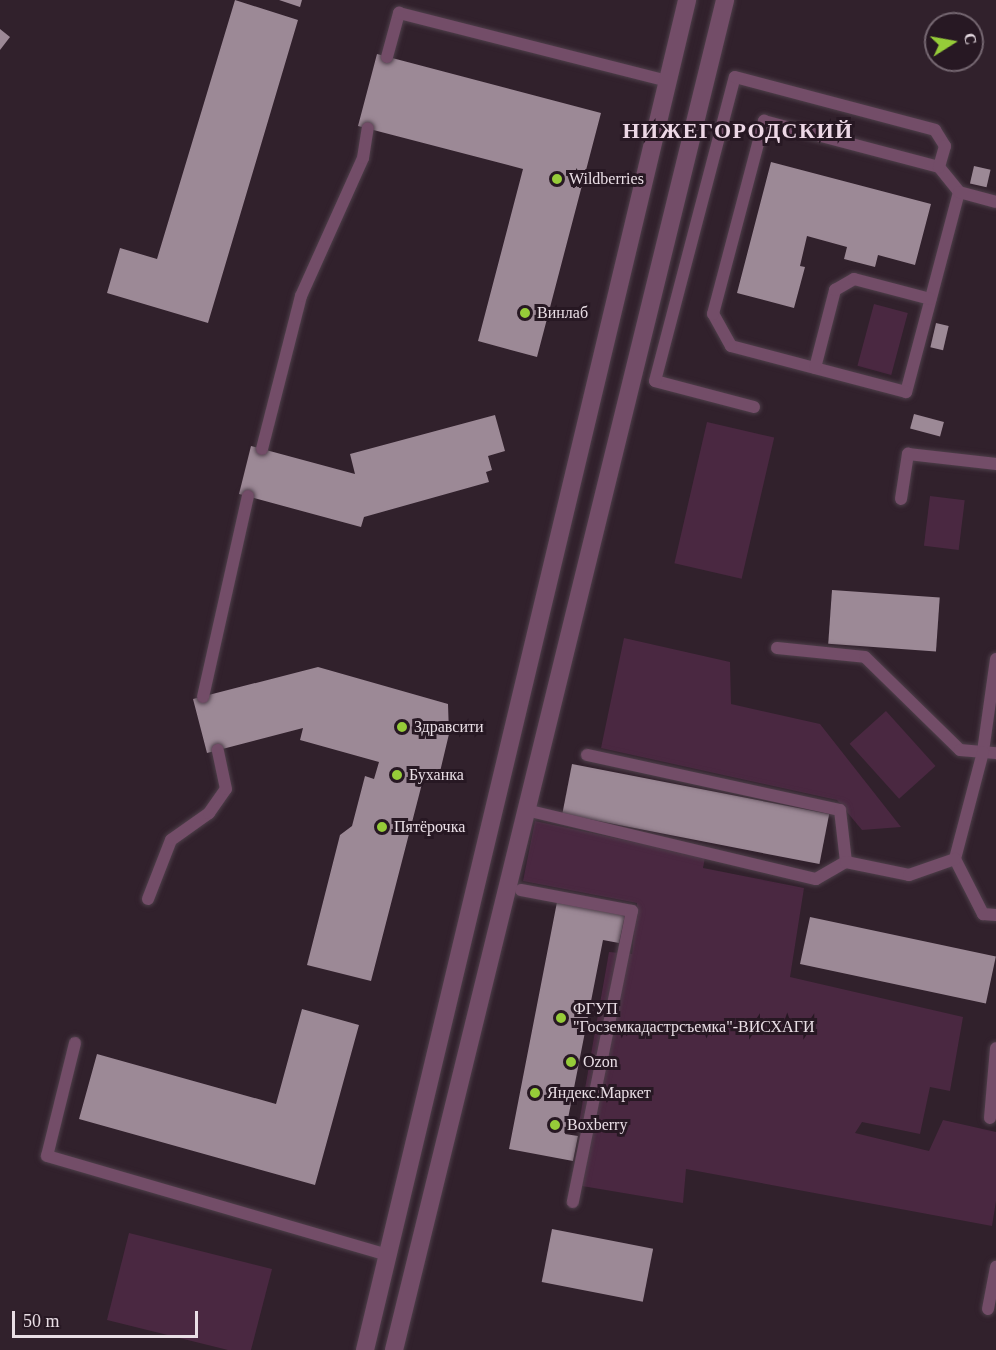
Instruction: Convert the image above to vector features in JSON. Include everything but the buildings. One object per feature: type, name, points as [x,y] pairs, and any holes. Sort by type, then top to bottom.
[{"type":"street","points":[[365,1350],[687,0]]},
{"type":"street","points":[[394,1350],[725,0]]},
{"type":"lane","points":[[387,57],[399,13],[667,81]]},
{"type":"lane","points":[[754,407],[655,381],[735,77],[935,130],[945,146],[939,168]]},
{"type":"lane","points":[[959,192],[906,392],[731,346],[713,314],[764,121],[939,168],[959,192],[996,202]]},
{"type":"lane","points":[[262,449],[302,296],[363,158],[368,128]]},
{"type":"lane","points":[[815,368],[835,290],[854,279],[930,299]]},
{"type":"lane","points":[[901,499],[908,454],[996,464]]},
{"type":"lane","points":[[203,697],[248,496]]},
{"type":"lane","points":[[777,648],[865,657],[960,750],[996,753]]},
{"type":"lane","points":[[996,659],[983,752],[955,859],[983,914],[996,915]]},
{"type":"lane","points":[[148,899],[171,840],[209,813],[226,789],[219,750]]},
{"type":"lane","points":[[587,755],[840,810],[846,862]]},
{"type":"lane","points":[[526,810],[816,879],[846,862],[909,875],[955,859]]},
{"type":"lane","points":[[521,890],[632,911],[573,1202]]},
{"type":"lane","points":[[75,1043],[47,1156],[388,1255]]},
{"type":"lane","points":[[990,1118],[996,1048]]},
{"type":"lane","points":[[988,1308],[996,1268]]},
{"type":"shaded area","points":[[874,304],[908,313],[891,375],[857,366]]},
{"type":"shaded area","points":[[707,422],[774,438],[742,579],[674,563]]},
{"type":"shaded area","points":[[930,496],[965,500],[959,550],[924,546]]},
{"type":"shaded area","points":[[624,638],[730,662],[731,704],[820,724],[901,827],[862,830],[837,800],[601,748]]},
{"type":"shaded area","points":[[886,711],[936,766],[899,799],[850,744]]},
{"type":"shaded area","points":[[535,821],[705,857],[703,868],[804,888],[790,977],[963,1017],[950,1091],[930,1087],[920,1134],[862,1122],[855,1133],[929,1151],[943,1120],[996,1132],[996,1201],[992,1226],[686,1169],[683,1203],[582,1186],[594,1124],[579,1123],[609,952],[632,954],[637,903],[523,881]]},
{"type":"shaded area","points":[[129,1233],[272,1269],[251,1350],[228,1350],[107,1320]]},
{"type":"place","name":"Wildberries","points":[[557,179]]},
{"type":"place","name":"Винлаб","points":[[525,313]]},
{"type":"place","name":"Здравсити","points":[[402,727]]},
{"type":"place","name":"Буханка","points":[[397,775]]},
{"type":"place","name":"Пятёрочка","points":[[382,827]]},
{"type":"place","name":"ФГУП \"Госземкадастрсъемка\"-ВИСХАГИ","points":[[561,1018]]},
{"type":"place","name":"Ozon","points":[[571,1062]]},
{"type":"place","name":"Яндекс.Маркет","points":[[535,1093]]},
{"type":"place","name":"Boxberry","points":[[555,1125]]},
{"type":"district","name":"НИЖЕГОРОДСКИЙ","points":[[738,131]]}]
